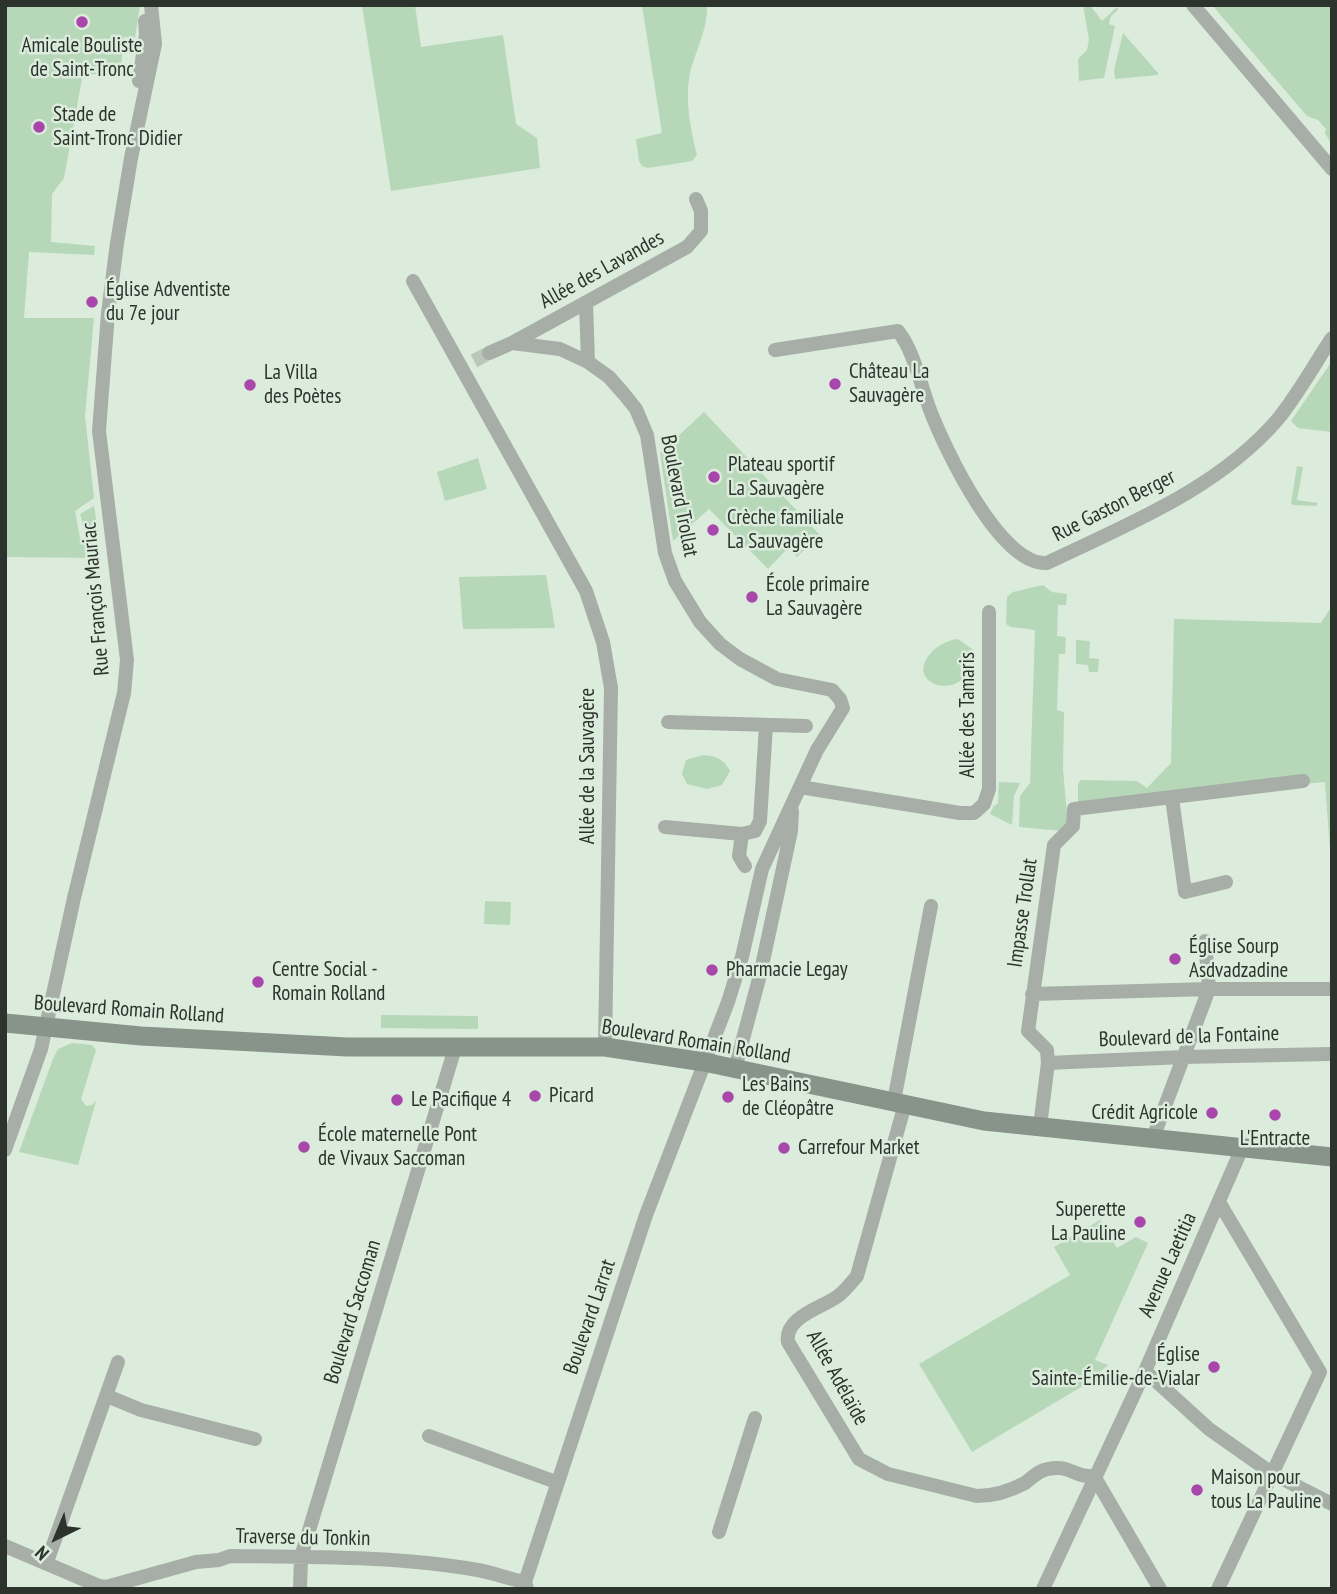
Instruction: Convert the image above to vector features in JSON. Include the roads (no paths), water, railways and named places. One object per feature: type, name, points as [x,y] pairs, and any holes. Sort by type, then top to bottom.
[{"type":"main road","name":"Boulevard Romain Rolland","points":[[5,1023],[141,1036],[346,1047],[605,1046],[704,1062],[984,1121],[1332,1157]]},
{"type":"street","name":"Rue François Mauriac","points":[[5,1150],[40,1053],[125,682],[127,660],[99,431],[108,313],[131,158],[129,141],[141,74],[146,34],[145,17],[149,5]]},
{"type":"street","points":[[1193,5],[1332,169]]},
{"type":"street","name":"Allée des Lavandes","points":[[489,353],[687,247],[701,231],[701,211],[696,199]]},
{"type":"street","name":"Allée de la Sauvagère","points":[[413,281],[468,364],[586,591],[603,642],[611,688],[605,1046]]},
{"type":"street","points":[[586,303],[587,362]]},
{"type":"street","name":"Rue Gaston Berger","points":[[775,350],[898,331],[907,343],[931,412],[984,516],[1003,538],[1037,564],[1047,563],[1171,502],[1230,464],[1278,419],[1332,338]]},
{"type":"street","name":"Boulevard Trollat","points":[[512,343],[560,349],[587,362],[608,377],[624,394],[642,421],[647,435],[665,553],[675,581],[700,622],[720,644],[740,659],[776,679],[832,690],[840,699],[843,708],[817,750],[762,869],[742,957],[728,1002],[704,1062]]},
{"type":"street","name":"Allée des Tamaris","points":[[797,793],[960,813],[974,813],[984,804],[989,789],[989,612]]},
{"type":"street","points":[[668,722],[806,726]]},
{"type":"street","points":[[665,827],[742,834],[755,831],[760,821],[766,726]]},
{"type":"street","name":"Impasse Trollat","points":[[1048,1063],[1047,1050],[1027,1031],[1054,845],[1073,827],[1074,809],[1303,781]]},
{"type":"street","name":"Boulevard Trollat","points":[[735,1069],[760,975],[797,793]]},
{"type":"street","points":[[1172,798],[1185,892],[1226,882]]},
{"type":"street","points":[[742,834],[739,856],[752,879],[758,884]]},
{"type":"street","points":[[745,866],[762,869]]},
{"type":"street","name":"Allée Adélaïde","points":[[931,906],[899,1102],[857,1276],[839,1296],[794,1322],[787,1336],[788,1342],[859,1459],[870,1467],[910,1481],[978,1496],[989,1496],[1007,1490],[1045,1469],[1065,1467],[1083,1477],[1094,1476]]},
{"type":"street","points":[[1153,1138],[1209,989],[1205,941]]},
{"type":"street","points":[[1032,994],[1332,989]]},
{"type":"street","name":"Boulevard Saccoman","points":[[300,1589],[301,1557],[455,1048]]},
{"type":"street","name":"Boulevard de la Fontaine","points":[[1048,1063],[1331,1054]]},
{"type":"street","name":"Boulevard Larrat","points":[[526,1585],[556,1482],[646,1215],[704,1062]]},
{"type":"street","points":[[1040,1126],[1048,1063]]},
{"type":"street","name":"Avenue Laetitia","points":[[1043,1589],[1144,1371],[1242,1148]]},
{"type":"street","points":[[1218,1589],[1320,1372],[1219,1202]]},
{"type":"street","points":[[47,1562],[118,1362]]},
{"type":"street","points":[[1144,1371],[1209,1429],[1273,1474],[1332,1504]]},
{"type":"street","points":[[107,1396],[141,1410],[255,1439]]},
{"type":"street","points":[[719,1532],[755,1418]]},
{"type":"street","points":[[429,1436],[556,1482]]},
{"type":"street","points":[[1094,1476],[1160,1589]]},
{"type":"street","name":"Traverse du Tonkin","points":[[5,1546],[47,1562],[90,1586],[106,1587],[196,1562],[230,1556],[436,1565],[481,1571],[526,1585]]},
{"type":"tunnel","points":[[474,361],[489,353]]},
{"type":"place","name":"Amicale Bouliste de Saint-Tronc","points":[[82,22]]},
{"type":"place","name":"Stade de Saint-Tronc Didier","points":[[39,127]]},
{"type":"place","name":"Église Adventiste du 7e jour","points":[[92,302]]},
{"type":"place","name":"Château La Sauvagère","points":[[835,384]]},
{"type":"place","name":"La Villa des Poètes","points":[[250,385]]},
{"type":"place","name":"Plateau sportif La Sauvagère","points":[[714,477]]},
{"type":"place","name":"Crèche familiale La Sauvagère","points":[[713,530]]},
{"type":"place","name":"École primaire La Sauvagère","points":[[752,597]]},
{"type":"place","name":"Église Sourp Asdvadzadine","points":[[1175,959]]},
{"type":"place","name":"Pharmacie Legay","points":[[712,970]]},
{"type":"place","name":"Centre Social - Romain Rolland","points":[[258,982]]},
{"type":"place","name":"Picard","points":[[535,1096]]},
{"type":"place","name":"Les Bains de Cléopâtre","points":[[728,1097]]},
{"type":"place","name":"Le Pacifique 4","points":[[397,1100]]},
{"type":"place","name":"Crédit Agricole","points":[[1212,1113]]},
{"type":"place","name":"L'Entracte","points":[[1275,1115]]},
{"type":"place","name":"École maternelle Pont de Vivaux Saccoman","points":[[304,1147]]},
{"type":"place","name":"Carrefour Market","points":[[784,1148]]},
{"type":"place","name":"Superette La Pauline","points":[[1140,1222]]},
{"type":"place","name":"Église Sainte-Émilie-de-Vialar","points":[[1214,1367]]},
{"type":"place","name":"Maison pour tous La Pauline","points":[[1197,1490]]}]
